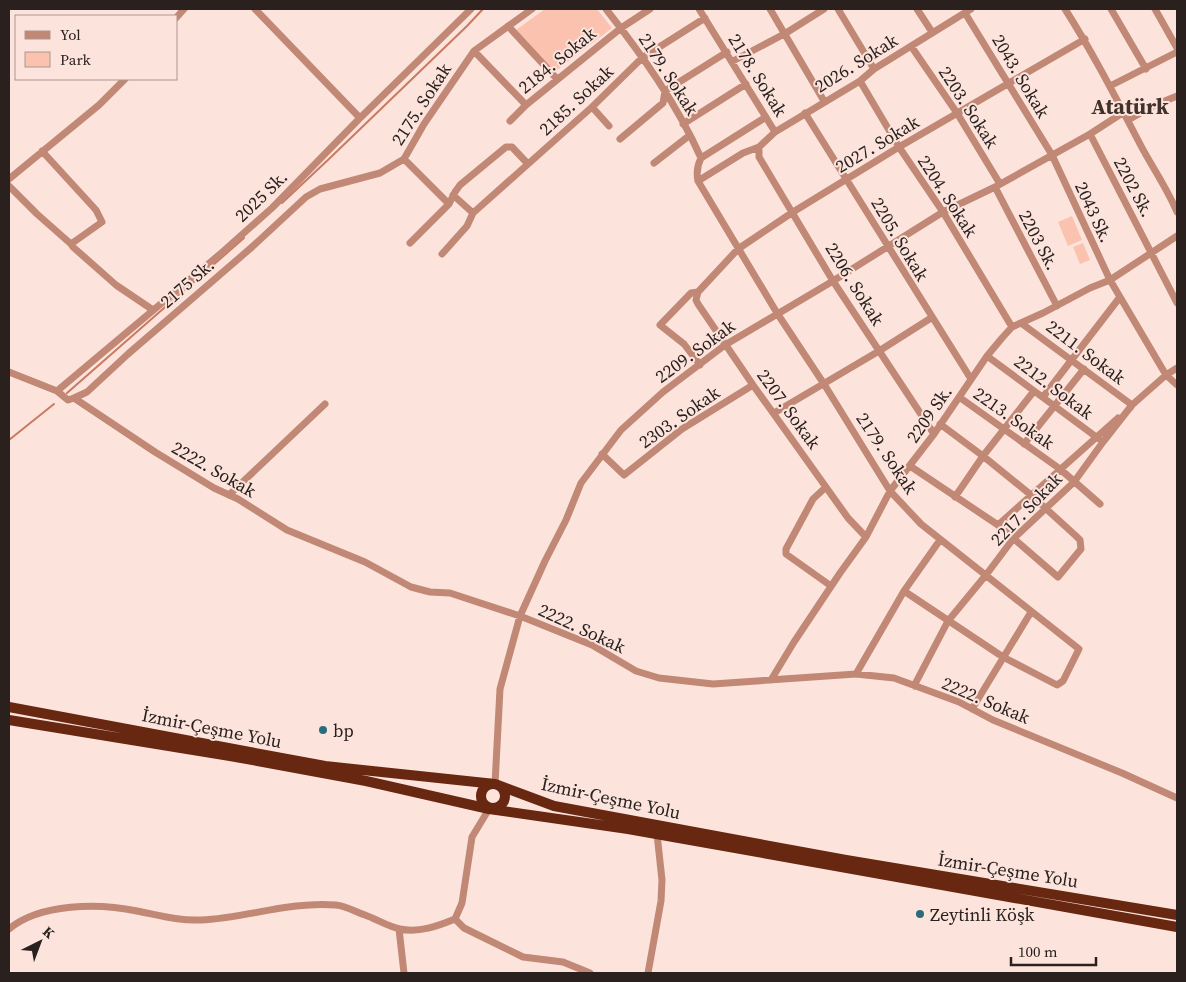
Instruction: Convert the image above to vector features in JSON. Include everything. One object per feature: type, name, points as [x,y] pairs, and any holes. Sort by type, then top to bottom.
[{"type":"highway","name":"İzmir-Çeşme Yolu","points":[[9,707],[325,766],[496,784],[554,806],[574,810],[836,858],[1177,915]]},
{"type":"highway","name":"İzmir-Çeşme Yolu","points":[[9,720],[366,781],[489,809],[657,834],[1177,927]]},
{"type":"highway","points":[[496,784],[504,790],[506,797],[499,807],[489,809],[482,801],[482,793],[486,786],[496,784]]},
{"type":"street","points":[[255,9],[360,118]]},
{"type":"street","name":"2025 Sk.","points":[[57,390],[154,310],[272,208],[471,9]]},
{"type":"street","name":"2175. Sokak","points":[[320,189],[380,173],[404,159],[424,124],[474,51],[532,9]]},
{"type":"street","name":"2179. Sokak","points":[[606,9],[665,91],[701,158]]},
{"type":"street","name":"2184. Sokak","points":[[510,121],[557,79],[621,28],[650,9]]},
{"type":"street","name":"2178. Sokak","points":[[700,9],[775,132]]},
{"type":"street","points":[[770,9],[786,33],[824,101]]},
{"type":"street","points":[[733,61],[786,33],[824,9]]},
{"type":"street","points":[[838,9],[874,69]]},
{"type":"street","points":[[917,9],[932,32]]},
{"type":"street","points":[[1066,9],[1085,39],[1141,146],[1170,195],[1177,212]]},
{"type":"street","points":[[1112,9],[1146,69]]},
{"type":"street","points":[[1110,86],[1146,69],[1177,50],[1155,9]]},
{"type":"street","name":"2026. Sokak","points":[[698,181],[744,153],[759,147],[775,132],[804,113],[860,81],[874,69],[968,11]]},
{"type":"street","name":"2043. Sokak","points":[[968,11],[1008,83],[1052,155]]},
{"type":"street","name":"2185. Sokak","points":[[442,254],[467,226],[474,213],[592,108],[642,58],[705,18]]},
{"type":"street","points":[[508,26],[557,79]]},
{"type":"street","name":"2027. Sokak","points":[[700,365],[684,344],[660,325],[690,294],[698,292],[738,249],[793,212],[899,147],[1085,39]]},
{"type":"street","name":"2203. Sokak","points":[[911,46],[957,113],[997,186]]},
{"type":"street","points":[[474,51],[526,105]]},
{"type":"street","points":[[620,139],[663,103],[665,91],[726,52]]},
{"type":"street","points":[[9,179],[99,105],[124,80]]},
{"type":"street","name":"2204. Sokak","points":[[860,81],[899,147],[942,212],[1012,327]]},
{"type":"street","points":[[683,124],[746,84]]},
{"type":"street","points":[[1128,120],[1155,105],[1177,96]]},
{"type":"street","points":[[592,108],[609,126]]},
{"type":"street","name":"2209. Sokak","points":[[496,784],[500,689],[520,616],[566,520],[581,483],[602,454],[632,419],[725,345],[833,281],[942,212],[997,186],[1090,134],[1124,112]]},
{"type":"street","name":"2205. Sokak","points":[[804,113],[971,379]]},
{"type":"street","points":[[698,181],[697,170],[701,158],[766,117]]},
{"type":"street","name":"2202 Sk.","points":[[1090,134],[1177,303]]},
{"type":"street","points":[[654,163],[690,135]]},
{"type":"street","points":[[410,243],[449,204],[453,194],[460,185],[506,147],[512,148],[528,164]]},
{"type":"street","name":"2206. Sokak","points":[[759,147],[759,157],[833,281],[934,434]]},
{"type":"street","points":[[42,151],[96,210],[102,222],[71,244]]},
{"type":"street","name":"2043 Sk.","points":[[1052,155],[1110,280]]},
{"type":"street","points":[[404,159],[449,204]]},
{"type":"street","name":"2179. Sokak","points":[[698,181],[777,313],[824,384],[890,492],[921,524],[940,540],[1079,649],[1063,681],[1057,686],[1003,658]]},
{"type":"street","points":[[9,186],[76,250],[116,284],[154,310]]},
{"type":"street","name":"2203 Sk.","points":[[997,186],[1057,306]]},
{"type":"street","name":"2175 Sk.","points":[[74,398],[87,392],[306,197],[320,189]]},
{"type":"street","points":[[1170,195],[1177,192]]},
{"type":"street","points":[[453,194],[474,213]]},
{"type":"street","name":"2209 Sk.","points":[[771,680],[794,642],[866,537],[890,492],[934,434],[987,356],[1012,327],[1110,280],[1177,236]]},
{"type":"street","points":[[1110,280],[1166,375],[1177,386]]},
{"type":"street","name":"2207. Sokak","points":[[698,292],[696,300],[698,304],[725,345],[848,518],[866,537]]},
{"type":"street","points":[[1042,397],[1120,297]]},
{"type":"street","points":[[774,413],[931,318]]},
{"type":"street","name":"2211. Sokak","points":[[1021,323],[1132,406]]},
{"type":"street","name":"2212. Sokak","points":[[987,356],[1100,440]]},
{"type":"street","name":"2217. Sokak","points":[[914,686],[948,621],[986,576],[1013,539],[1074,482],[1100,440],[1132,406],[1166,375],[1177,368]]},
{"type":"street","points":[[1024,444],[1084,369]]},
{"type":"street","name":"2222. Sokak","points":[[9,372],[57,390],[68,400],[74,398],[155,452],[287,530],[365,562],[411,587],[430,592],[450,593],[520,616],[592,645],[636,671],[659,678],[713,684],[856,674],[894,678],[959,702],[993,720],[1122,773],[1177,798]]},
{"type":"street","name":"2303. Sokak","points":[[602,454],[624,475],[682,429],[753,385]]},
{"type":"street","points":[[955,498],[983,456],[1034,391]]},
{"type":"street","name":"2213. Sokak","points":[[959,397],[1060,469],[1100,504]]},
{"type":"street","points":[[229,495],[325,404]]},
{"type":"street","points":[[910,466],[955,498],[998,525],[1058,577],[1081,549],[1080,540],[1031,495],[940,424]]},
{"type":"street","points":[[998,525],[1060,469],[1100,440]]},
{"type":"street","points":[[826,487],[813,499],[786,549],[786,554],[832,586]]},
{"type":"street","points":[[856,674],[904,591],[940,540]]},
{"type":"street","points":[[904,591],[1003,658]]},
{"type":"street","points":[[972,709],[1031,612]]},
{"type":"street","points":[[9,929],[40,914],[66,907],[104,907],[136,910],[171,919],[200,920],[311,904],[339,905],[399,929],[424,930],[455,920],[462,903],[472,837],[489,809]]},
{"type":"street","points":[[648,973],[661,901],[662,880],[657,834]]},
{"type":"street","points":[[455,920],[464,928],[523,957],[563,962],[590,973]]},
{"type":"street","points":[[399,929],[404,973]]},
{"type":"green space","points":[[545,9],[597,9],[612,28],[553,73],[516,30]]},
{"type":"green space","points":[[1072,216],[1082,240],[1068,246],[1058,222]]},
{"type":"green space","points":[[1083,243],[1090,260],[1080,264],[1073,247]]},
{"type":"waterway","points":[[282,203],[483,9]]},
{"type":"waterway","points":[[67,393],[244,238]]},
{"type":"waterway","points":[[9,440],[54,404]]},
{"type":"place","name":"bp","points":[[323,730]]},
{"type":"place","name":"Zeytinli Köşk","points":[[920,914]]},
{"type":"district","name":"Atatürk","points":[[1130,106]]}]
